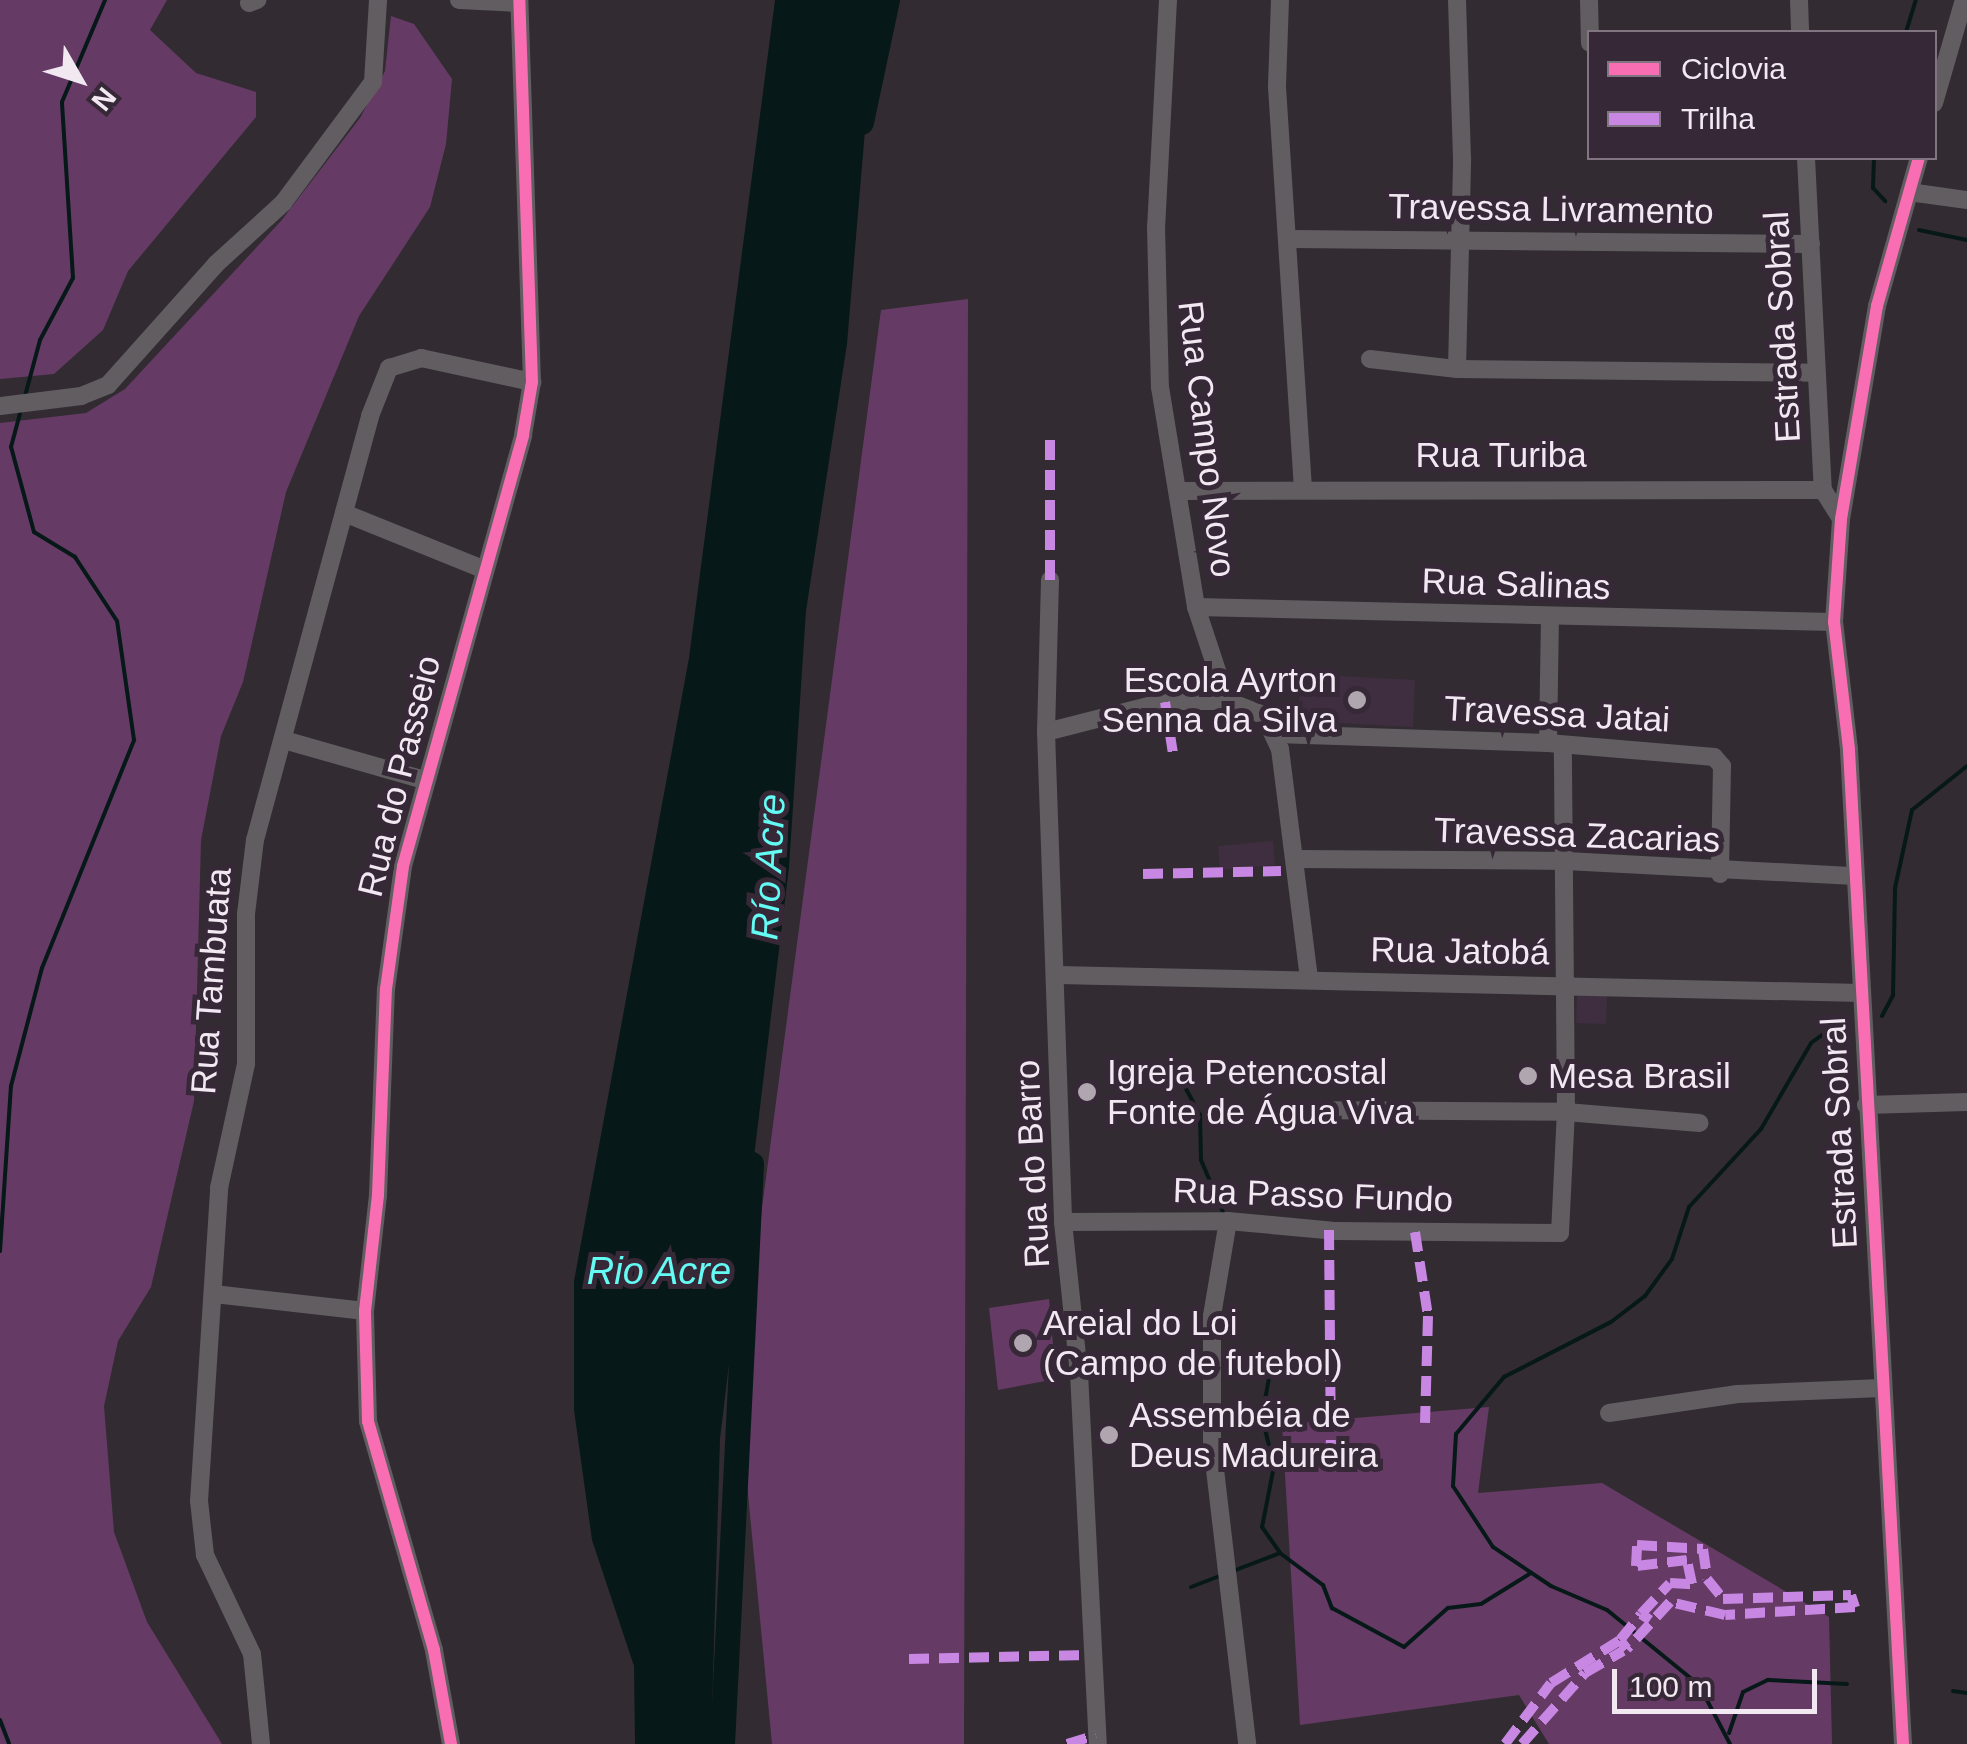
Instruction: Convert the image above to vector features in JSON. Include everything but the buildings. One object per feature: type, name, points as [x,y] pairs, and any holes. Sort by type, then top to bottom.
[{"type":"street","points":[[0,406],[81,396],[108,385],[216,264],[283,203],[373,82],[378,0]]},
{"type":"street","points":[[459,0],[519,2]]},
{"type":"street","name":"Rua Campo Novo","points":[[1168,0],[1155,286],[1160,387],[1196,608],[1234,702]]},
{"type":"street","points":[[1280,0],[1277,87],[1291,239],[1303,490]]},
{"type":"street","points":[[1457,0],[1461,241],[1457,369]]},
{"type":"street","points":[[1589,0],[1590,30]]},
{"type":"street","points":[[1799,0],[1800,30]]},
{"type":"street","points":[[1937,93],[1964,0]]},
{"type":"street","name":"Rua do Passeio","points":[[450,1744],[434,1650],[368,1421],[365,1311],[392,929],[424,780],[485,570],[532,382],[519,2]]},
{"type":"street","name":"Estrada Sobral","points":[[1806,160],[1823,490],[1841,518],[1834,622],[1854,876],[1903,1744]]},
{"type":"street","points":[[1841,518],[1877,306],[1918,160]]},
{"type":"street","points":[[1909,192],[1967,200]]},
{"type":"street","name":"Travessa Livramento","points":[[1291,239],[1811,244]]},
{"type":"street","name":"Rua Tambuata","points":[[261,1744],[252,1654],[211,1571],[200,1529],[219,1188],[246,1064],[250,875],[344,513],[380,387],[390,368],[408,358],[532,382]]},
{"type":"street","points":[[1370,360],[1457,369],[1815,373]]},
{"type":"street","name":"Rua Turiba","points":[[1178,491],[1823,490]]},
{"type":"street","points":[[344,513],[485,570]]},
{"type":"street","name":"Rua do Barro","points":[[1050,580],[1046,732],[1058,975],[1063,1222],[1079,1373],[1098,1744]]},
{"type":"street","name":"Rua Salinas","points":[[1196,608],[1834,622]]},
{"type":"street","points":[[1550,617],[1566,861],[1566,1112]]},
{"type":"street","points":[[1046,732],[1168,701],[1234,702],[1264,716],[1276,734],[1297,859],[1309,980]]},
{"type":"street","name":"Travessa Jatai","points":[[1276,734],[1556,744],[1719,759],[1720,874]]},
{"type":"street","points":[[284,740],[424,780]]},
{"type":"street","name":"Travessa Zacarias","points":[[1297,859],[1566,861],[1720,874],[1854,876]]},
{"type":"street","name":"Rua Jatobá","points":[[1058,975],[1861,994]]},
{"type":"street","points":[[1866,1105],[1967,1102]]},
{"type":"street","points":[[1298,1110],[1566,1112],[1700,1124]]},
{"type":"street","name":"Rua Passo Fundo","points":[[1063,1222],[1228,1221],[1336,1231],[1560,1233],[1566,1112]]},
{"type":"street","points":[[1228,1221],[1212,1316],[1211,1407],[1218,1538],[1247,1744]]},
{"type":"street","points":[[214,1294],[365,1311]]},
{"type":"street","points":[[1608,1413],[1738,1394],[1882,1388]]},
{"type":"shaded area","points":[[0,0],[167,0],[150,30],[196,73],[256,92],[256,117],[128,271],[103,330],[54,374],[0,379]]},
{"type":"shaded area","points":[[391,16],[414,24],[452,79],[446,144],[430,207],[359,316],[286,492],[243,682],[221,736],[201,840],[194,1101],[151,1287],[118,1341],[104,1406],[114,1532],[147,1622],[222,1744],[0,1744],[0,423],[86,413],[125,389],[281,221],[360,118],[385,71]]},
{"type":"shaded area","points":[[968,299],[964,1744],[772,1744],[738,1389],[881,310]]},
{"type":"shaded area","name":"Escola Ayrton Senna da Silva","points":[[1301,674],[1415,680],[1413,727],[1298,721]]},
{"type":"shaded area","points":[[1273,841],[1275,865],[1220,870],[1218,846]]},
{"type":"shaded area","points":[[1577,995],[1607,996],[1606,1024],[1576,1023]]},
{"type":"shaded area","name":"Areial do Loi (Campo de futebol)","points":[[1049,1299],[1056,1379],[998,1390],[989,1308]]},
{"type":"shaded area","points":[[1489,1407],[1478,1493],[1602,1483],[1829,1617],[1832,1744],[1549,1744],[1519,1695],[1300,1725],[1282,1424]]},
{"type":"water","name":"Rio Acre","points":[[775,0],[876,0],[847,344],[806,611],[789,867],[720,1439],[711,1744],[635,1744],[634,1666],[592,1540],[574,1410],[574,1281],[689,658]]},
{"type":"waterway","points":[[25,396],[40,340],[73,278],[62,102],[105,0]]},
{"type":"waterway","name":"Río Acre","points":[[861,122],[887,0]]},
{"type":"waterway","points":[[1907,30],[1916,0]]},
{"type":"waterway","points":[[1874,160],[1873,188],[1885,201]]},
{"type":"waterway","points":[[1919,230],[1967,240]]},
{"type":"waterway","points":[[0,1251],[11,1086],[42,968],[134,740],[117,621],[75,557],[34,532],[11,447],[21,410]]},
{"type":"waterway","points":[[1882,1016],[1893,995],[1895,888],[1912,810],[1967,766]]},
{"type":"waterway","points":[[1730,1744],[1699,1685],[1607,1610],[1551,1586],[1493,1547],[1453,1486],[1456,1434],[1504,1377],[1611,1322],[1645,1296],[1672,1259],[1689,1207],[1761,1129],[1811,1043],[1837,1024]]},
{"type":"waterway","points":[[1185,1087],[1200,1115],[1201,1160],[1223,1212]]},
{"type":"waterway","name":"Río Acre","points":[[722,1744],[751,1164]]},
{"type":"waterway","points":[[1272,1361],[1262,1417],[1274,1466],[1262,1527],[1280,1553],[1323,1585],[1332,1608],[1404,1647],[1448,1608],[1481,1604],[1531,1573]]},
{"type":"waterway","points":[[1233,1571],[1280,1553]]},
{"type":"waterway","points":[[1191,1587],[1219,1576]]},
{"type":"waterway","points":[[1729,1733],[1743,1692],[1768,1680],[1847,1684]]},
{"type":"waterway","points":[[1953,1691],[1967,1693]]},
{"type":"waterway","points":[[0,1720],[9,1744]]},
{"type":"marked path","points":[[1050,437],[1050,580]]},
{"type":"marked path","points":[[1165,702],[1174,760]]},
{"type":"marked path","points":[[1143,874],[1281,871]]},
{"type":"marked path","points":[[1329,1230],[1331,1467]]},
{"type":"marked path","points":[[1415,1232],[1428,1316],[1425,1423]]},
{"type":"marked path","points":[[1641,1614],[1670,1583],[1692,1584],[1687,1560],[1636,1566],[1637,1545],[1703,1549],[1707,1579],[1723,1599],[1851,1595],[1855,1607],[1725,1615],[1670,1602],[1627,1649],[1620,1640],[1641,1614],[1650,1620]]},
{"type":"marked path","points":[[1505,1744],[1551,1683],[1620,1640]]},
{"type":"marked path","points":[[1522,1744],[1585,1673],[1623,1651]]},
{"type":"marked path","points":[[909,1659],[1089,1655]]},
{"type":"marked path","points":[[1067,1744],[1096,1735]]},
{"type":"cycle path","points":[[451,1744],[434,1650],[368,1421],[365,1311],[378,1195],[386,989],[403,866],[523,435],[532,382],[519,0]]},
{"type":"cycle path","points":[[1903,1744],[1849,749],[1834,622],[1841,519],[1877,306],[1918,160]]},
{"type":"place","name":"Escola Ayrton Senna da Silva","points":[[1357,700]]},
{"type":"place","name":"Mesa Brasil","points":[[1528,1076]]},
{"type":"place","name":"Igreja Petencostal Fonte de Água Viva","points":[[1087,1092]]},
{"type":"place","name":"Areial do Loi (Campo de futebol)","points":[[1023,1343]]},
{"type":"place","name":"Assembéia de Deus Madureira","points":[[1109,1435]]}]
